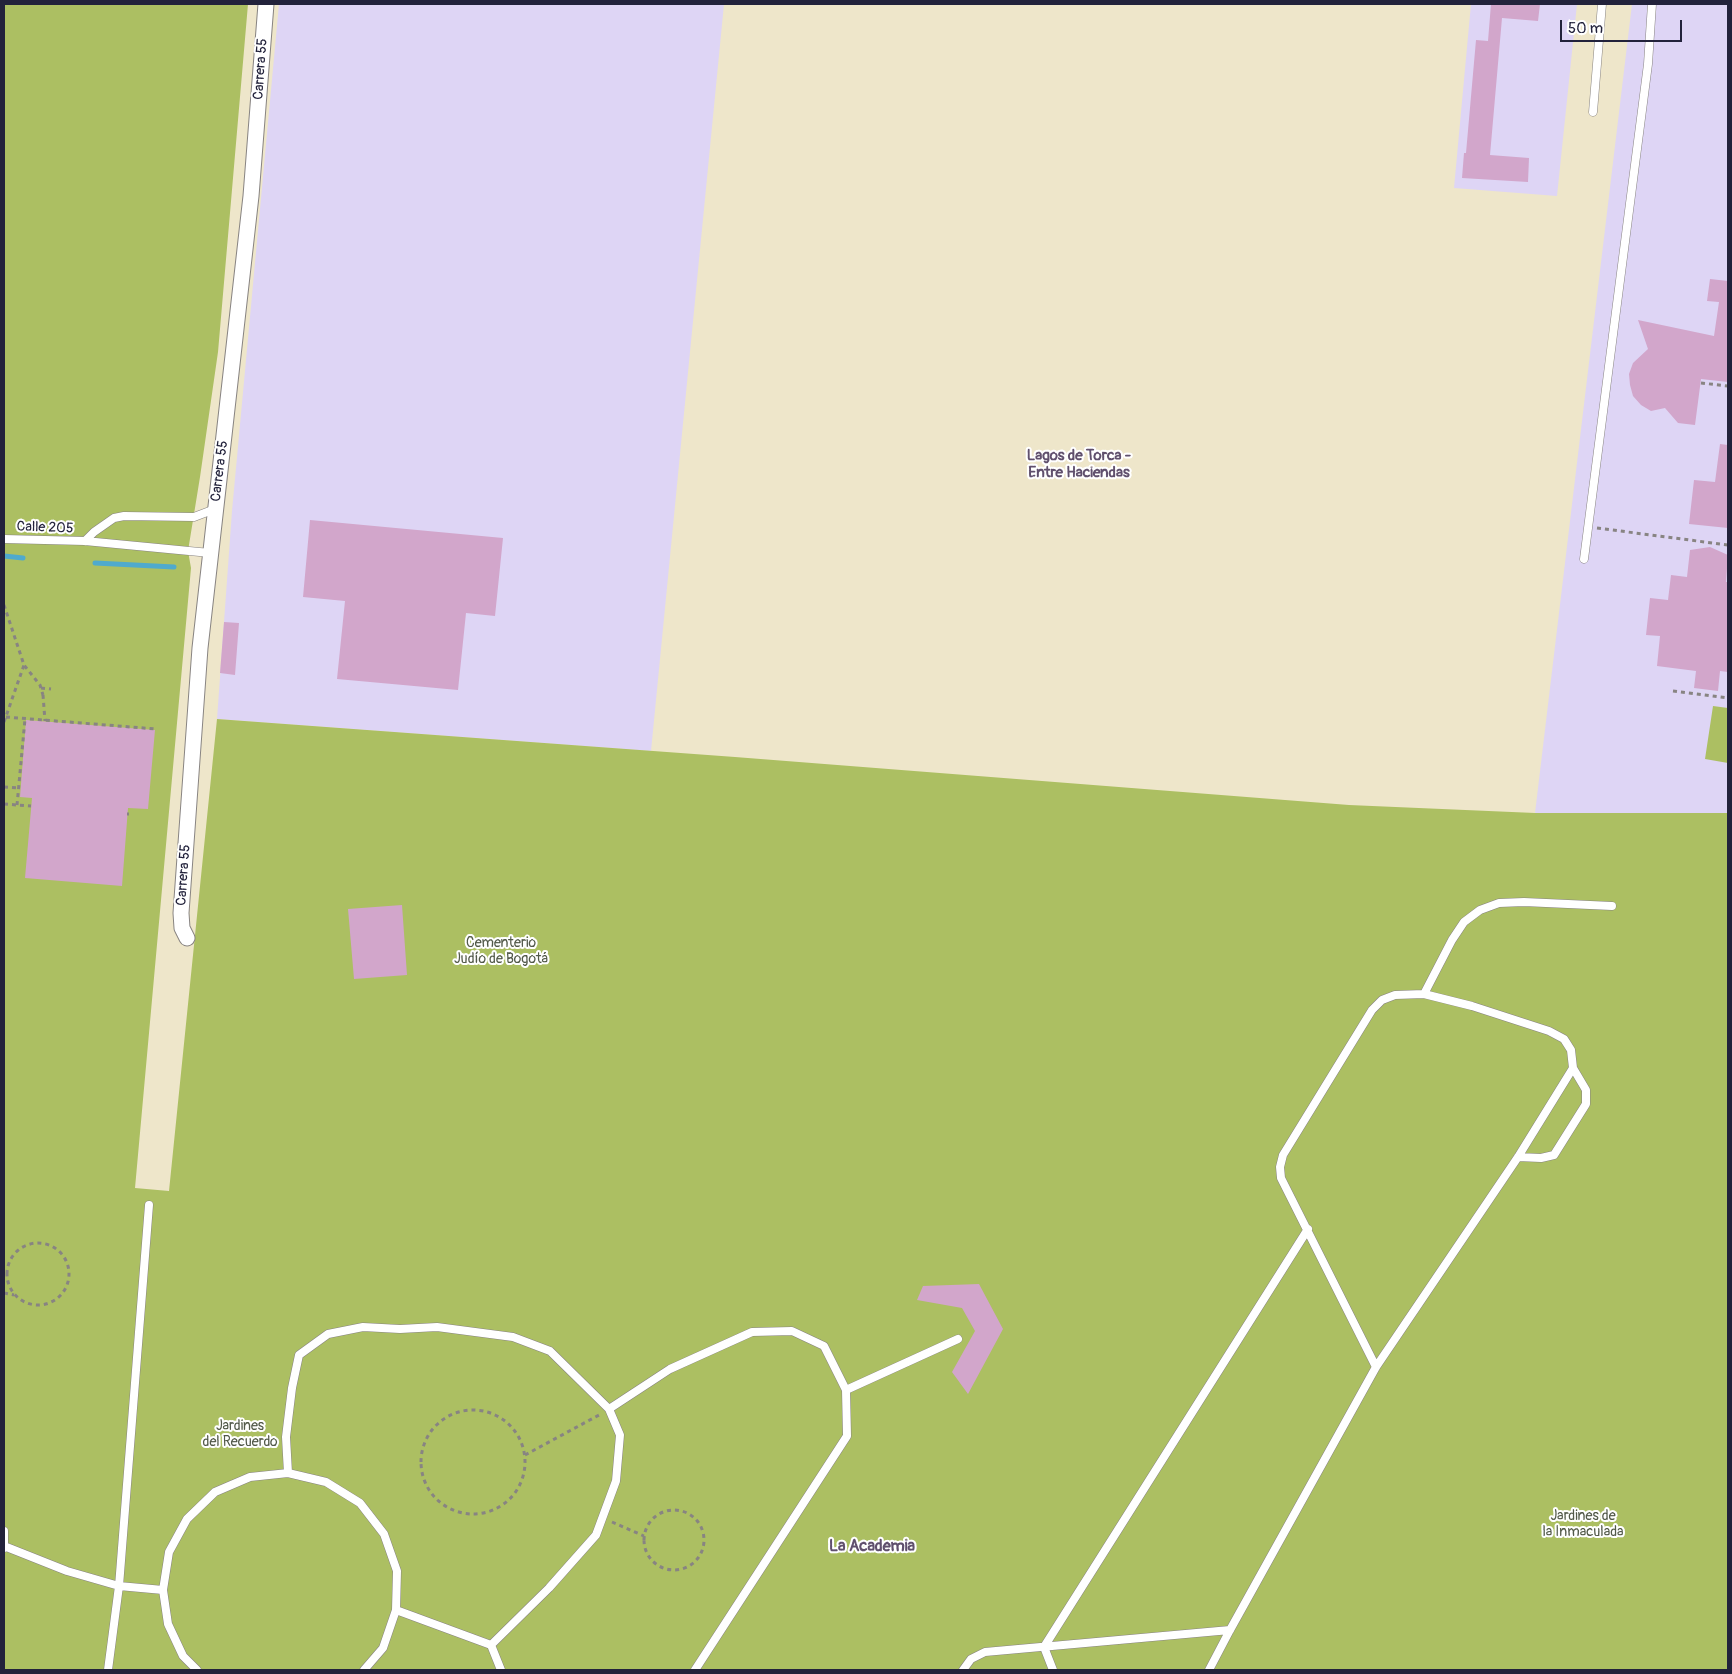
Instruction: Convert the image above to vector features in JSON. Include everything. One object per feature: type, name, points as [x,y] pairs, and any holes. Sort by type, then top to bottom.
[{"type":"street","name":"Carrera 55","points":[[187,938],[182,928],[182,914],[200,648],[251,196],[266,4]]},
{"type":"lane","points":[[1594,112],[1602,4]]},
{"type":"lane","points":[[1584,559],[1648,64],[1652,4]]},
{"type":"lane","points":[[85,542],[114,518],[124,516],[194,517],[216,508]]},
{"type":"lane","name":"Calle 205","points":[[4,539],[85,542],[210,553]]},
{"type":"lane","points":[[1424,994],[1452,940],[1464,922],[1480,910],[1499,903],[1524,902],[1612,906]]},
{"type":"lane","points":[[1376,1367],[1281,1178],[1280,1167],[1283,1155],[1372,1010],[1382,1000],[1395,995],[1424,994],[1472,1006],[1549,1031],[1564,1039],[1571,1050],[1573,1068],[1586,1090],[1586,1104],[1554,1155],[1541,1158],[1518,1156]]},
{"type":"lane","points":[[1209,1670],[1376,1367],[1518,1156],[1573,1068]]},
{"type":"lane","points":[[108,1670],[119,1586],[148,1205]]},
{"type":"lane","points":[[1044,1647],[1308,1229]]},
{"type":"lane","points":[[288,1472],[286,1437],[292,1388],[299,1355],[328,1334],[363,1327],[400,1329],[438,1327],[513,1337],[550,1351],[610,1409],[620,1435],[616,1481],[596,1535],[549,1588],[491,1645]]},
{"type":"lane","points":[[610,1409],[670,1370],[752,1332],[792,1331],[824,1346],[846,1390],[847,1436],[695,1670]]},
{"type":"lane","points":[[846,1390],[958,1339]]},
{"type":"lane","points":[[197,1670],[183,1656],[168,1624],[163,1590],[169,1552],[187,1518],[214,1492],[250,1476],[288,1472],[326,1482],[360,1503],[384,1534],[397,1571],[396,1610],[383,1648],[364,1670]]},
{"type":"lane","points":[[4,1531],[4,1547],[67,1570],[119,1586],[163,1590]]},
{"type":"lane","points":[[396,1610],[491,1645],[501,1670]]},
{"type":"lane","points":[[963,1670],[971,1659],[985,1652],[1230,1630]]},
{"type":"lane","points":[[1044,1647],[1053,1670]]},
{"type":"path","points":[[1701,383],[1728,386]]},
{"type":"path","points":[[1588,527],[1728,545]]},
{"type":"path","points":[[4,604],[24,665],[41,688],[45,721]]},
{"type":"path","points":[[4,722],[24,665]]},
{"type":"path","points":[[41,688],[52,688]]},
{"type":"path","points":[[1673,692],[1728,698]]},
{"type":"path","points":[[6,717],[156,729]]},
{"type":"path","points":[[17,805],[25,719]]},
{"type":"path","points":[[4,786],[19,788]]},
{"type":"path","points":[[4,804],[31,806]]},
{"type":"path","points":[[4,1293],[14,1295],[31,1305],[50,1303],[59,1298],[69,1281],[67,1262],[61,1253],[52,1246],[42,1244],[31,1244],[21,1248],[8,1264],[9,1286],[14,1295]]},
{"type":"path","points":[[525,1455],[610,1409]]},
{"type":"path","points":[[479,1410],[496,1415],[510,1425],[520,1439],[525,1455],[524,1473],[513,1496],[492,1511],[475,1515],[458,1513],[442,1505],[430,1493],[422,1477],[420,1460],[424,1443],[432,1429],[446,1417],[462,1411],[479,1410]]},
{"type":"path","points":[[672,1509],[682,1511],[695,1519],[703,1532],[704,1541],[702,1551],[690,1565],[680,1569],[671,1569],[653,1562],[647,1554],[644,1536],[647,1526],[653,1518],[662,1512],[672,1509]]},
{"type":"path","points":[[602,1518],[644,1536]]},
{"type":"shaded area","points":[[279,4],[724,4],[651,751],[217,719],[232,511]]},
{"type":"shaded area","points":[[1471,4],[1577,4],[1557,196],[1454,188]]},
{"type":"shaded area","points":[[1632,4],[1728,4],[1728,813],[1535,813]]},
{"type":"green space","points":[[4,4],[248,4],[218,352],[188,551],[191,568],[135,1188],[169,1191],[217,719],[1349,805],[1535,813],[1728,813],[1728,1670],[4,1670]]},
{"type":"green space","points":[[1713,706],[1728,708],[1728,763],[1705,759]]},
{"type":"building","points":[[1491,4],[1540,4],[1538,21],[1502,18],[1490,155],[1529,158],[1528,182],[1462,178],[1476,40],[1488,41]]},
{"type":"building","points":[[1710,279],[1728,281],[1728,382],[1701,379],[1695,425],[1678,423],[1665,408],[1651,411],[1641,405],[1633,396],[1629,374],[1633,363],[1648,349],[1638,320],[1714,336],[1719,302],[1707,301]]},
{"type":"building","points":[[1720,444],[1728,445],[1728,528],[1689,524],[1694,480],[1715,482]]},
{"type":"building","points":[[310,520],[503,538],[495,616],[466,613],[458,690],[337,679],[345,601],[303,597]]},
{"type":"building","points":[[1710,547],[1728,555],[1726,582],[1728,582],[1728,672],[1720,671],[1718,691],[1694,688],[1696,671],[1657,666],[1660,636],[1646,635],[1650,598],[1668,600],[1671,575],[1687,577],[1690,550]]},
{"type":"building","points":[[224,622],[239,623],[235,675],[220,673]]},
{"type":"building","points":[[26,720],[155,730],[148,809],[128,808],[122,886],[25,878],[32,798],[20,797]]},
{"type":"building","points":[[402,905],[407,975],[354,979],[348,909]]},
{"type":"building","points":[[979,1284],[1003,1329],[968,1394],[952,1372],[975,1331],[962,1308],[917,1300],[923,1286]]},
{"type":"waterway","points":[[4,556],[23,558]]},
{"type":"waterway","points":[[95,563],[174,567]]},
{"type":"district","name":"Lagos de Torca - Entre Haciendas","points":[[1079,464]]},
{"type":"district","name":"La Academia","points":[[872,1547]]},
{"type":"park label","name":"Cementerio Judío de Bogotá","points":[[501,952]]},
{"type":"park label","name":"Jardines del Recuerdo","points":[[240,1434]]},
{"type":"park label","name":"Jardines de la Inmaculada","points":[[1583,1524]]}]
